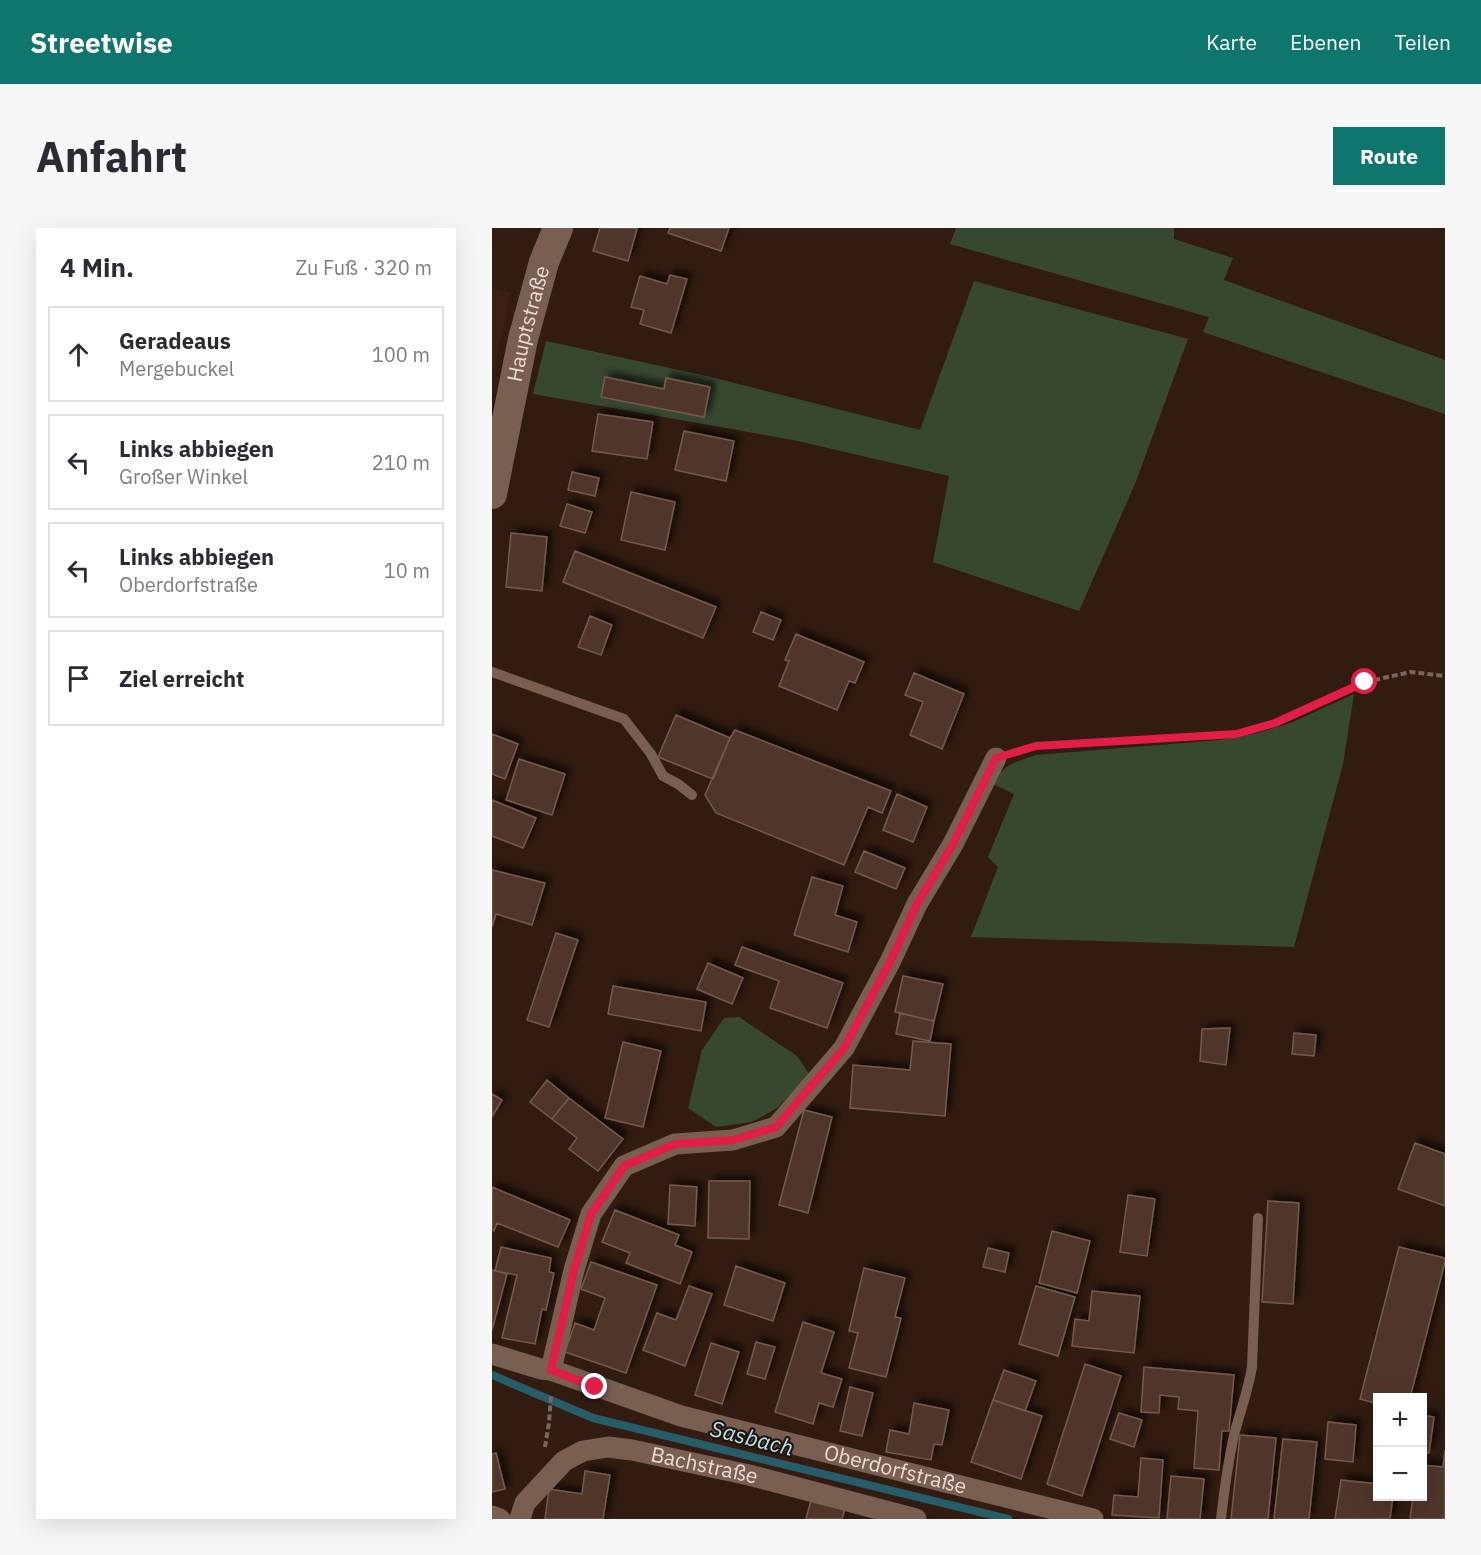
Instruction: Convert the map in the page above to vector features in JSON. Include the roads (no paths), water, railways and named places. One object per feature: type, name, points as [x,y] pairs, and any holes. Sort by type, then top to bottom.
[{"type":"street","name":"Hauptstraße","points":[[492,494],[497,437],[544,262],[558,228]]},
{"type":"street","points":[[551,1379],[574,1270],[591,1214],[624,1166],[675,1144],[733,1140],[776,1127],[844,1048],[890,962],[917,904],[953,844],[996,758]]},
{"type":"street","name":"Oberdorfstraße","points":[[492,1354],[541,1369],[551,1379],[595,1387],[681,1416],[1093,1519]]},
{"type":"street","name":"Bachstraße","points":[[520,1519],[525,1503],[564,1461],[583,1451],[608,1447],[633,1450],[749,1475],[916,1519]]},
{"type":"street","points":[[492,1516],[500,1519]]},
{"type":"lane","points":[[492,672],[624,719],[651,754],[663,776],[692,795]]},
{"type":"lane","points":[[1221,1519],[1229,1460],[1249,1388],[1252,1367],[1258,1218]]},
{"type":"waterway","name":"Sasbach","points":[[492,1375],[593,1418],[1008,1519]]}]
